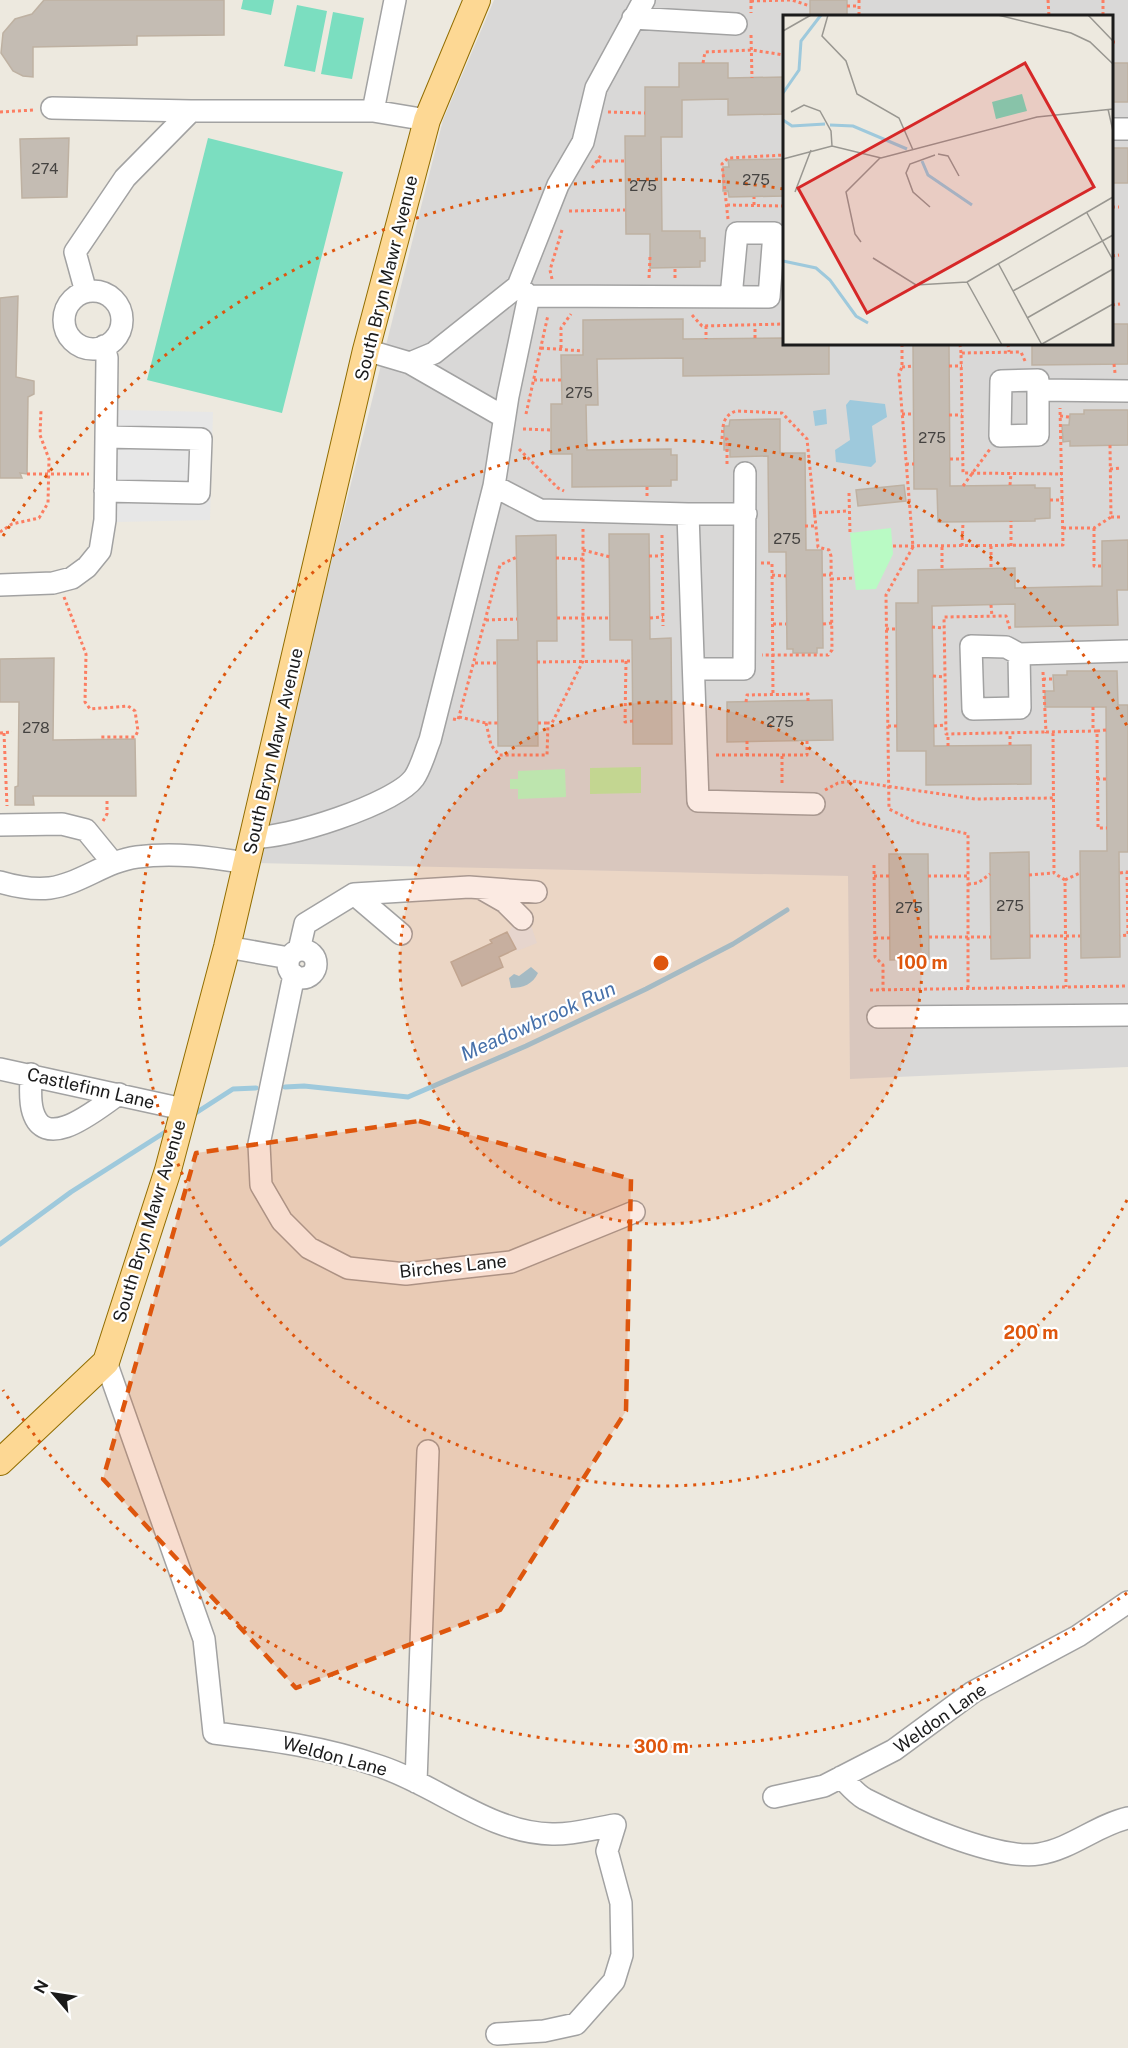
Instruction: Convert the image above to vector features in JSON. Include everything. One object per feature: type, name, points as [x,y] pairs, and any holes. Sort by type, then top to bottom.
[{"type":"main road","name":"South Bryn Mawr Avenue","points":[[0,1462],[106,1362],[168,1170],[227,947],[366,350],[427,120],[477,0]]},
{"type":"street","points":[[373,111],[395,0]]},
{"type":"street","points":[[252,837],[286,834],[373,806],[399,792],[414,778],[430,740],[494,486],[504,417],[558,185],[583,142],[596,88],[639,9],[746,25]]},
{"type":"street","points":[[52,108],[373,111],[427,120]]},
{"type":"street","points":[[86,292],[75,252],[125,178],[191,111]]},
{"type":"street","points":[[86,292],[105,293],[118,306],[121,315],[118,334],[104,346],[95,348],[77,344],[66,329],[66,310],[77,296],[86,292]]},
{"type":"street","points":[[410,363],[435,353],[533,292],[731,297]]},
{"type":"street","points":[[0,585],[58,582],[72,578],[87,567],[100,551],[105,520],[107,358],[104,346]]},
{"type":"street","points":[[366,350],[410,363],[504,417]]},
{"type":"street","points":[[1038,380],[1038,435],[1000,436],[1001,381],[1038,380]]},
{"type":"street","points":[[1038,390],[1121,383]]},
{"type":"street","points":[[105,483],[199,493],[201,439],[106,437]]},
{"type":"street","points":[[694,669],[744,669],[746,514],[736,468]]},
{"type":"street","points":[[494,486],[540,510],[746,514]]},
{"type":"street","points":[[688,514],[698,801],[814,804]]},
{"type":"street","points":[[1019,654],[1128,651]]},
{"type":"street","points":[[3,825],[62,825],[86,830],[113,862]]},
{"type":"street","points":[[0,882],[23,888],[52,888],[113,862],[136,857],[190,854],[246,863]]},
{"type":"street","points":[[481,888],[505,902],[522,920]]},
{"type":"street","name":"Birches Lane","points":[[536,892],[481,888],[354,894],[305,924],[294,961],[259,1144],[261,1185],[282,1221],[309,1248],[348,1268],[406,1274],[510,1262],[634,1212]]},
{"type":"street","points":[[354,894],[401,934]]},
{"type":"street","points":[[227,947],[294,961]]},
{"type":"street","points":[[878,1017],[1128,1015]]},
{"type":"street","name":"Castlefinn Lane","points":[[0,1069],[119,1094],[182,1113]]},
{"type":"street","points":[[31,1074],[33,1114],[38,1121],[52,1129],[69,1126],[119,1094]]},
{"type":"street","name":"Weldon Lane","points":[[106,1362],[204,1639],[214,1733],[300,1743],[381,1766],[492,1820],[532,1833],[554,1835],[615,1825],[607,1851],[621,1903],[621,1955],[614,1981],[576,2024],[544,2031],[497,2034]]},
{"type":"street","points":[[416,1782],[428,1451]]},
{"type":"street","name":"Weldon Lane","points":[[774,1797],[824,1786],[894,1750],[973,1692],[1078,1636],[1128,1602]]},
{"type":"street","points":[[841,1777],[863,1798],[972,1844],[1010,1855],[1040,1854],[1083,1837],[1110,1822],[1128,1818]]},
{"type":"path","points":[[752,78],[752,50],[746,25],[751,0],[792,0],[810,6]]},
{"type":"path","points":[[859,0],[859,15]]},
{"type":"path","points":[[1048,0],[1049,15]]},
{"type":"path","points":[[847,6],[859,6]]},
{"type":"path","points":[[703,63],[705,52],[752,50],[783,55]]},
{"type":"path","points":[[0,112],[52,108]]},
{"type":"path","points":[[591,112],[645,113]]},
{"type":"path","points":[[591,170],[602,154]]},
{"type":"path","points":[[728,224],[722,164],[728,158],[783,155]]},
{"type":"path","points":[[597,161],[625,161]]},
{"type":"path","points":[[754,197],[754,205]]},
{"type":"path","points":[[538,723],[552,723],[583,661],[583,550],[580,498],[558,488],[519,449],[541,348],[533,292],[552,280],[550,270],[572,203]]},
{"type":"path","points":[[727,206],[783,206]]},
{"type":"path","points":[[1113,207],[1119,207]]},
{"type":"path","points":[[569,211],[625,210]]},
{"type":"path","points":[[1113,256],[1119,255]]},
{"type":"path","points":[[649,278],[650,257]]},
{"type":"path","points":[[675,268],[675,278]]},
{"type":"path","points":[[1113,304],[1120,304]]},
{"type":"path","points":[[561,348],[561,328],[572,312]]},
{"type":"path","points":[[689,312],[702,326],[783,324]]},
{"type":"path","points":[[706,326],[706,339]]},
{"type":"path","points":[[755,338],[756,326]]},
{"type":"path","points":[[902,345],[903,367],[899,374],[913,547],[886,595],[889,809],[915,822],[968,834],[968,988]]},
{"type":"path","points":[[960,345],[961,353]]},
{"type":"path","points":[[1008,345],[1009,352]]},
{"type":"path","points":[[541,348],[583,351]]},
{"type":"path","points":[[1114,364],[1121,383]]},
{"type":"path","points":[[903,367],[913,366]]},
{"type":"path","points":[[949,366],[962,366]]},
{"type":"path","points":[[534,380],[561,380]]},
{"type":"path","points":[[893,546],[1063,545],[1060,404],[1070,404]]},
{"type":"path","points":[[0,532],[12,524],[39,518],[48,503],[49,459],[40,435],[41,410]]},
{"type":"path","points":[[736,468],[727,439],[722,439],[723,421],[730,413],[736,411],[782,413],[807,439],[818,548],[829,550],[831,556],[832,650],[828,655],[745,655]]},
{"type":"path","points":[[902,414],[914,414]]},
{"type":"path","points":[[950,415],[962,415]]},
{"type":"path","points":[[1060,416],[1070,417]]},
{"type":"path","points":[[523,429],[551,430]]},
{"type":"path","points":[[963,486],[1000,436]]},
{"type":"path","points":[[1110,446],[1111,517]]},
{"type":"path","points":[[950,459],[963,459]]},
{"type":"path","points":[[906,464],[914,464]]},
{"type":"path","points":[[1110,468],[1121,468]]},
{"type":"path","points":[[1010,485],[1011,473]]},
{"type":"path","points":[[27,474],[49,474],[105,483]]},
{"type":"path","points":[[805,477],[812,477]]},
{"type":"path","points":[[849,493],[850,533]]},
{"type":"path","points":[[637,498],[656,498]]},
{"type":"path","points":[[1050,500],[1063,500]]},
{"type":"path","points":[[813,513],[848,511]]},
{"type":"path","points":[[1063,528],[1094,528],[1111,517],[1122,517]]},
{"type":"path","points":[[1011,521],[1011,546]]},
{"type":"path","points":[[962,546],[963,522]]},
{"type":"path","points":[[805,526],[814,525]]},
{"type":"path","points":[[1094,528],[1094,566],[1102,566]]},
{"type":"path","points":[[662,535],[663,626]]},
{"type":"path","points":[[991,546],[991,569]]},
{"type":"path","points":[[942,547],[942,570]]},
{"type":"path","points":[[583,550],[610,557]]},
{"type":"path","points":[[649,556],[663,556]]},
{"type":"path","points":[[437,714],[458,720],[500,565],[517,557]]},
{"type":"path","points":[[556,558],[583,558]]},
{"type":"path","points":[[772,575],[786,576]]},
{"type":"path","points":[[823,575],[855,578]]},
{"type":"path","points":[[58,582],[86,654],[85,702],[90,709],[128,706],[135,711],[138,731],[135,737],[100,738]]},
{"type":"path","points":[[991,605],[992,617]]},
{"type":"path","points":[[650,618],[663,617]]},
{"type":"path","points":[[557,618],[610,618]]},
{"type":"path","points":[[486,620],[518,619]]},
{"type":"path","points":[[823,624],[832,623]]},
{"type":"path","points":[[773,624],[786,624]]},
{"type":"path","points":[[932,627],[944,628]]},
{"type":"path","points":[[886,629],[896,629]]},
{"type":"path","points":[[626,661],[625,722],[633,721]]},
{"type":"path","points":[[537,662],[632,661]]},
{"type":"path","points":[[475,663],[497,663]]},
{"type":"path","points":[[1043,668],[1046,732],[1106,730]]},
{"type":"path","points":[[933,676],[945,677]]},
{"type":"path","points":[[1043,679],[1053,679]]},
{"type":"path","points":[[746,702],[747,695],[808,694],[808,701]]},
{"type":"path","points":[[1093,707],[1098,828],[1107,828]]},
{"type":"path","points":[[459,717],[486,723],[498,723]]},
{"type":"path","points":[[486,723],[491,745],[499,755],[547,755],[548,723]]},
{"type":"path","points":[[934,726],[945,725]]},
{"type":"path","points":[[888,726],[897,726]]},
{"type":"path","points":[[3,825],[2,733],[12,732]]},
{"type":"path","points":[[1010,733],[1010,745]]},
{"type":"path","points":[[1053,733],[1054,873]]},
{"type":"path","points":[[948,734],[948,746]]},
{"type":"path","points":[[747,741],[747,756]]},
{"type":"path","points":[[696,756],[807,755],[807,741]]},
{"type":"path","points":[[782,756],[782,803]]},
{"type":"path","points":[[1097,779],[1106,779]]},
{"type":"path","points":[[814,804],[821,792],[838,783],[852,781],[975,799],[1054,798]]},
{"type":"path","points":[[874,865],[875,957],[882,965],[883,990]]},
{"type":"path","points":[[1120,873],[1127,872],[1128,903],[1128,935],[1120,936]]},
{"type":"path","points":[[1029,875],[1054,873],[1065,880]]},
{"type":"path","points":[[1065,880],[1080,873]]},
{"type":"path","points":[[968,884],[978,884],[990,874]]},
{"type":"path","points":[[874,876],[889,876]]},
{"type":"path","points":[[928,876],[968,876]]},
{"type":"path","points":[[1065,880],[1066,987]]},
{"type":"path","points":[[1030,936],[1080,936]]},
{"type":"path","points":[[929,938],[991,937]]},
{"type":"path","points":[[875,938],[890,938]]},
{"type":"path","points":[[870,990],[1128,986]]},
{"type":"highlighted area","points":[[419,1121],[631,1179],[626,1411],[500,1610],[296,1688],[103,1479],[196,1153]]},
{"type":"shaded area","points":[[494,0],[1128,0],[1128,1067],[850,1079],[848,876],[255,863],[443,120]]},
{"type":"shaded area","points":[[118,410],[213,412],[210,520],[116,522]]},
{"type":"shaded area","points":[[528,917],[537,943],[517,951],[508,933],[515,922]]},
{"type":"green space","points":[[243,0],[274,0],[271,15],[241,9]]},
{"type":"green space","points":[[297,5],[327,11],[315,72],[284,66]]},
{"type":"green space","points":[[333,12],[364,18],[352,79],[321,74]]},
{"type":"green space","points":[[208,138],[343,172],[282,413],[147,380]]},
{"type":"green space","points":[[891,528],[893,554],[876,589],[856,590],[850,533]]},
{"type":"green space","points":[[641,767],[641,793],[590,794],[590,768]]},
{"type":"green space","points":[[565,769],[566,797],[518,799],[518,789],[510,789],[510,779],[518,779],[518,771]]},
{"type":"water","points":[[850,400],[885,404],[887,417],[872,426],[876,462],[871,467],[836,462],[835,450],[850,440],[846,405]]},
{"type":"water","points":[[826,409],[827,424],[815,426],[813,411]]},
{"type":"water","points":[[531,967],[538,973],[533,980],[523,986],[511,988],[509,978],[514,974],[519,976]]},
{"type":"building","points":[[44,0],[224,0],[224,35],[137,36],[137,45],[33,47],[33,77],[23,76],[13,71],[1,53],[3,33],[15,19],[32,14]]},
{"type":"building","points":[[810,0],[847,0],[847,15],[810,15]]},
{"type":"building","points":[[679,63],[728,63],[728,78],[783,77],[783,114],[728,115],[728,99],[682,100],[682,137],[661,137],[662,231],[700,231],[700,238],[705,238],[705,261],[700,261],[700,267],[650,268],[650,234],[626,234],[625,136],[645,136],[645,87],[679,87]]},
{"type":"building","points":[[1113,63],[1128,63],[1128,102],[1113,102]]},
{"type":"building","points":[[69,138],[67,197],[22,198],[20,139]]},
{"type":"building","points":[[1113,148],[1128,148],[1128,183],[1113,183]]},
{"type":"building","points":[[783,159],[783,196],[729,197],[728,191],[723,191],[723,167],[729,167],[728,160]]},
{"type":"building","points":[[18,296],[16,377],[34,381],[34,394],[28,397],[27,474],[20,473],[22,478],[0,478],[0,298]]},
{"type":"building","points":[[683,319],[683,339],[783,338],[783,345],[829,345],[829,374],[683,376],[683,358],[597,359],[598,405],[586,405],[587,450],[671,449],[671,455],[677,455],[677,480],[671,480],[671,486],[572,487],[572,454],[551,454],[551,404],[562,404],[561,355],[583,355],[583,320]]},
{"type":"building","points":[[1113,324],[1128,324],[1128,364],[1032,365],[1032,345],[1113,345]]},
{"type":"building","points":[[913,345],[949,345],[950,486],[1035,485],[1035,488],[1050,488],[1050,518],[1035,519],[1035,521],[938,522],[937,489],[914,489]]},
{"type":"building","points":[[1084,410],[1128,410],[1128,445],[1070,446],[1070,441],[1063,442],[1062,425],[1069,425],[1070,414],[1084,414]]},
{"type":"building","points":[[780,419],[780,453],[805,453],[806,550],[822,550],[823,648],[817,648],[817,653],[793,653],[793,649],[787,649],[786,552],[769,552],[768,456],[730,457],[730,450],[724,450],[724,426],[729,426],[730,420]]},
{"type":"building","points":[[904,485],[906,501],[858,506],[856,490]]},
{"type":"building","points":[[609,534],[649,534],[650,639],[671,638],[672,744],[633,744],[632,640],[610,640]]},
{"type":"building","points":[[556,535],[557,641],[537,641],[538,746],[498,746],[497,640],[518,640],[516,536]]},
{"type":"building","points":[[1128,540],[1128,590],[1117,590],[1118,625],[1015,627],[1015,604],[932,606],[934,746],[1031,745],[1031,784],[926,785],[926,751],[897,751],[896,603],[918,603],[918,570],[1015,568],[1015,588],[1102,586],[1102,541]]},
{"type":"building","points":[[54,658],[53,740],[135,739],[136,796],[33,796],[34,805],[15,805],[15,787],[18,786],[19,702],[0,702],[0,659]]},
{"type":"building","points":[[1067,671],[1117,671],[1118,705],[1128,705],[1128,852],[1119,852],[1120,957],[1081,958],[1080,851],[1107,851],[1106,707],[1045,707],[1045,691],[1054,691],[1053,675],[1067,675]]},
{"type":"building","points":[[832,700],[833,740],[727,742],[727,702]]},
{"type":"building","points":[[1029,852],[1030,958],[991,959],[990,853]]},
{"type":"building","points":[[889,854],[928,854],[929,959],[890,960]]},
{"type":"building","points":[[507,932],[516,949],[499,957],[503,967],[462,986],[451,962],[492,943],[490,940]]},
{"type":"waterway","name":"Meadowbrook Run","points":[[285,1087],[304,1086],[408,1097],[526,1046],[646,989],[733,944],[787,910]]},
{"type":"waterway","name":"Meadowbrook Run","points":[[191,1116],[233,1089],[256,1088]]},
{"type":"waterway","name":"Meadowbrook Run","points":[[0,1244],[71,1192],[170,1129]]}]
